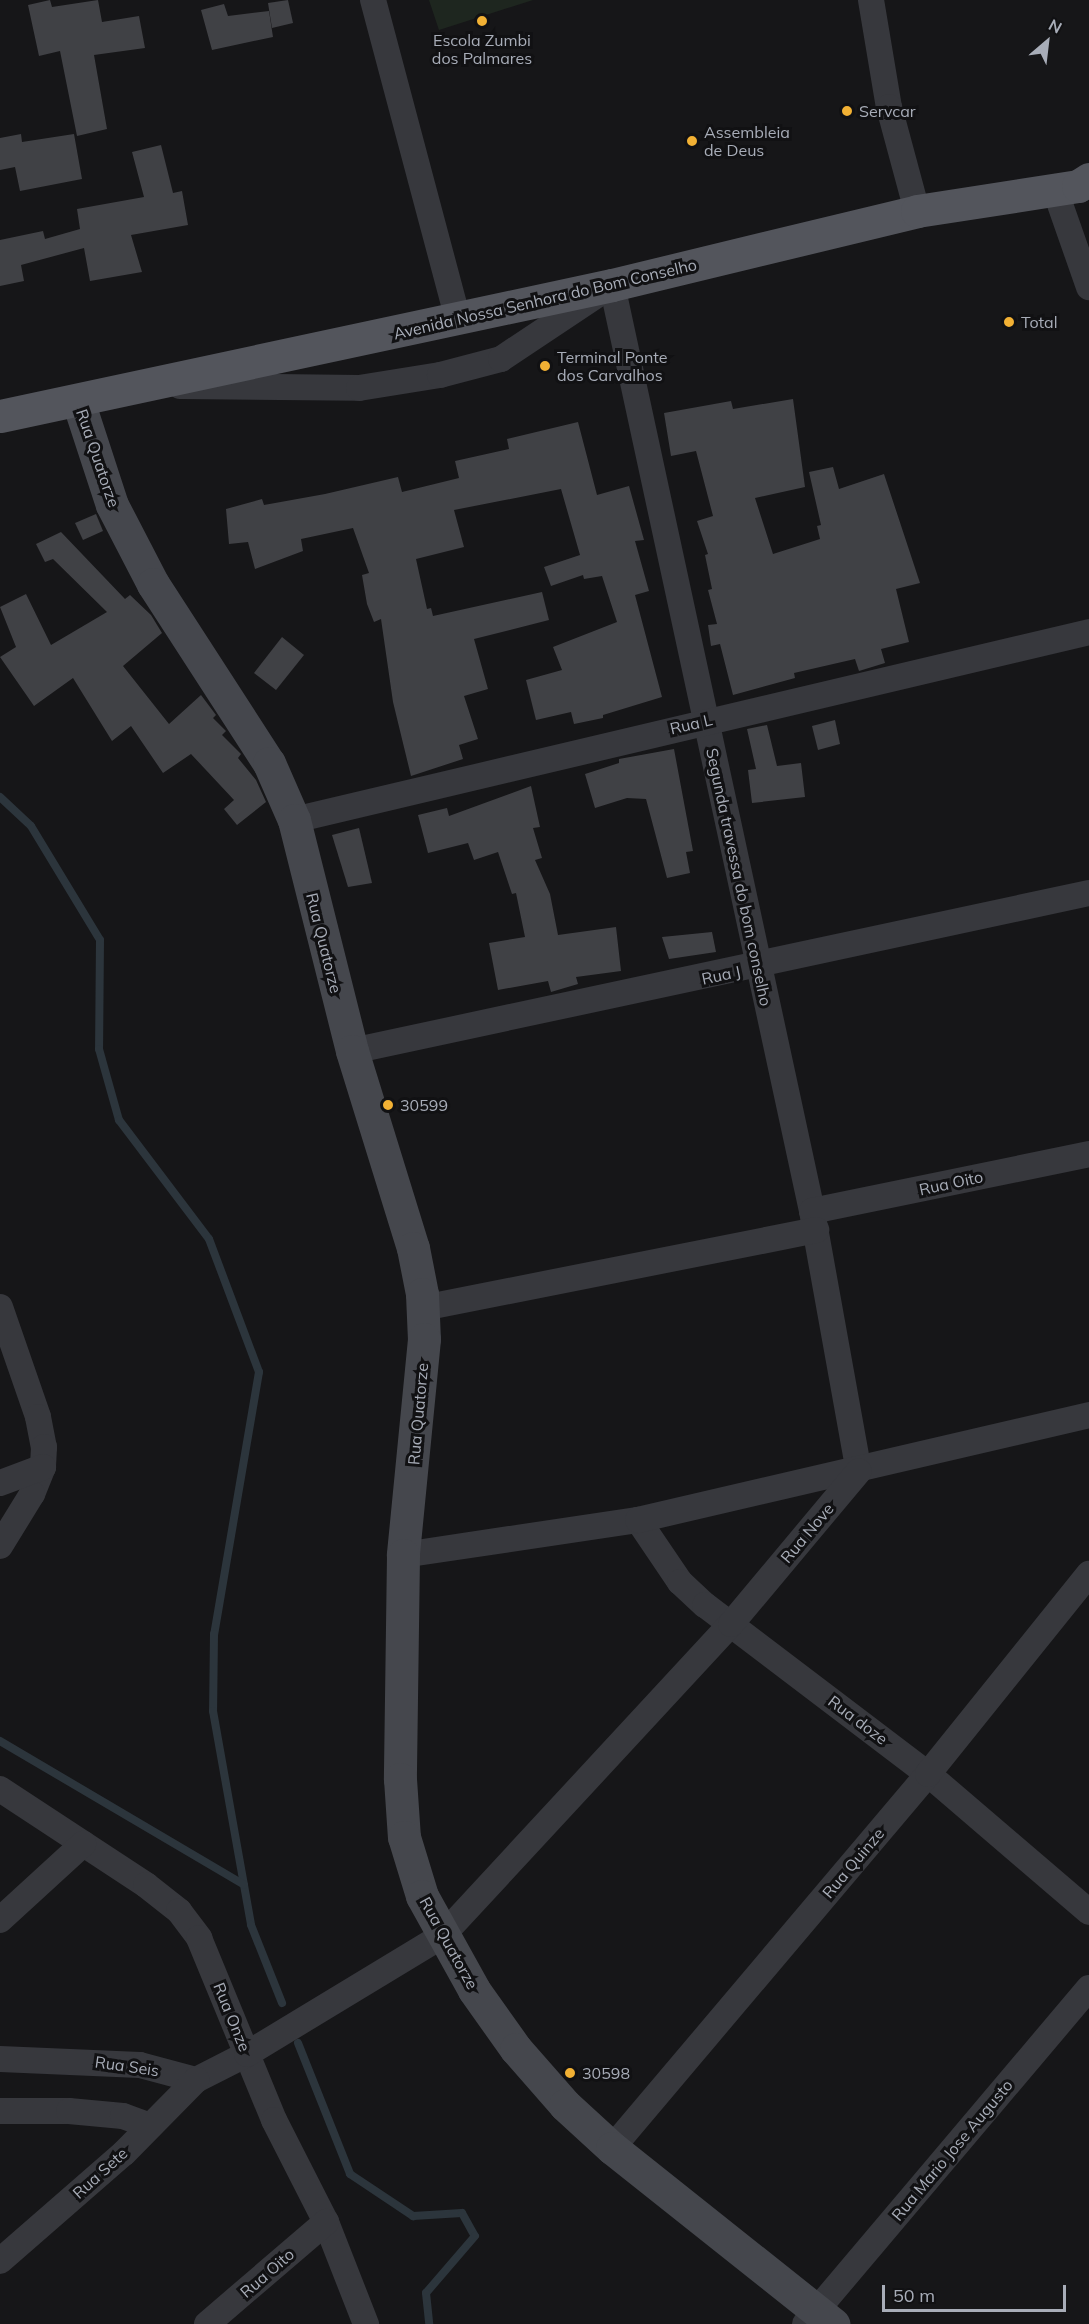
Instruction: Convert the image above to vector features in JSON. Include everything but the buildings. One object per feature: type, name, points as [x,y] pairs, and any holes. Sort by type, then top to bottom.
[{"type":"main road","name":"Avenida Nossa Senhora do Bom Conselho","points":[[0,416],[151,386],[612,285],[917,211],[1078,187]]},
{"type":"street","points":[[373,0],[458,319]]},
{"type":"street","points":[[871,0],[889,107],[917,211]]},
{"type":"street","points":[[1078,187],[1089,287]]},
{"type":"street","points":[[151,386],[359,387],[440,375],[501,359],[612,285]]},
{"type":"street","name":"Segunda travessa do bom conselho","points":[[612,285],[814,1221],[859,1471]]},
{"type":"street","name":"Rua Quatorze","points":[[78,401],[112,505],[153,584],[263,753],[294,820],[352,1051],[413,1248],[423,1308],[421,1393],[403,1555],[400,1779],[404,1837],[422,1896],[442,1936],[516,2049],[565,2105],[612,2148],[725,2235],[818,2320]]},
{"type":"street","name":"Rua L","points":[[294,820],[706,720],[1089,632]]},
{"type":"street","name":"Rua J","points":[[352,1051],[758,967],[1089,893]]},
{"type":"street","name":"Rua Oito","points":[[423,1308],[814,1221],[1089,1154]]},
{"type":"street","points":[[0,1307],[38,1417],[43,1467],[23,1510],[0,1546]]},
{"type":"street","points":[[859,1471],[1089,1415]]},
{"type":"street","points":[[0,1483],[43,1467]]},
{"type":"street","name":"Rua Nove","points":[[403,1555],[638,1520],[859,1471]]},
{"type":"street","name":"Rua Nove","points":[[247,2054],[442,1936],[731,1624],[859,1471]]},
{"type":"street","name":"Rua doze","points":[[638,1520],[680,1582],[731,1624],[928,1774],[1089,1912]]},
{"type":"street","name":"Rua Quinze","points":[[612,2148],[928,1774],[1089,1574]]},
{"type":"street","name":"Rua Onze","points":[[0,1789],[179,1911],[212,1965],[274,2120],[326,2222],[366,2324]]},
{"type":"street","points":[[0,1920],[83,1844]]},
{"type":"street","name":"Rua Mario Jose Augusto","points":[[818,2320],[1089,1988]]},
{"type":"street","points":[[196,2080],[247,2054]]},
{"type":"street","name":"Rua Seis","points":[[0,2059],[140,2065],[196,2080]]},
{"type":"street","name":"Rua Sete","points":[[0,2261],[150,2126],[196,2080]]},
{"type":"street","points":[[0,2111],[69,2111],[123,2116],[150,2126]]},
{"type":"street","name":"Rua Oito","points":[[207,2324],[326,2222]]},
{"type":"shaded area","points":[[429,0],[533,0],[439,30]]},
{"type":"waterway","points":[[0,797],[31,826],[100,940],[99,1049],[119,1120],[209,1239],[259,1372],[214,1634],[213,1711],[251,1925],[282,2003]]},
{"type":"waterway","points":[[0,1741],[244,1885]]},
{"type":"waterway","points":[[298,2043],[350,2174],[413,2216],[462,2213],[475,2236],[426,2293],[429,2324]]},
{"type":"place","name":"Escola Zumbi dos Palmares","points":[[482,21]]},
{"type":"place","name":"Servcar","points":[[847,111]]},
{"type":"place","name":"Assembleia de Deus","points":[[692,141]]},
{"type":"place","name":"Total","points":[[1009,322]]},
{"type":"place","name":"Terminal Ponte dos Carvalhos","points":[[545,366]]},
{"type":"place","name":"30599","points":[[388,1105]]},
{"type":"place","name":"30598","points":[[570,2073]]}]
